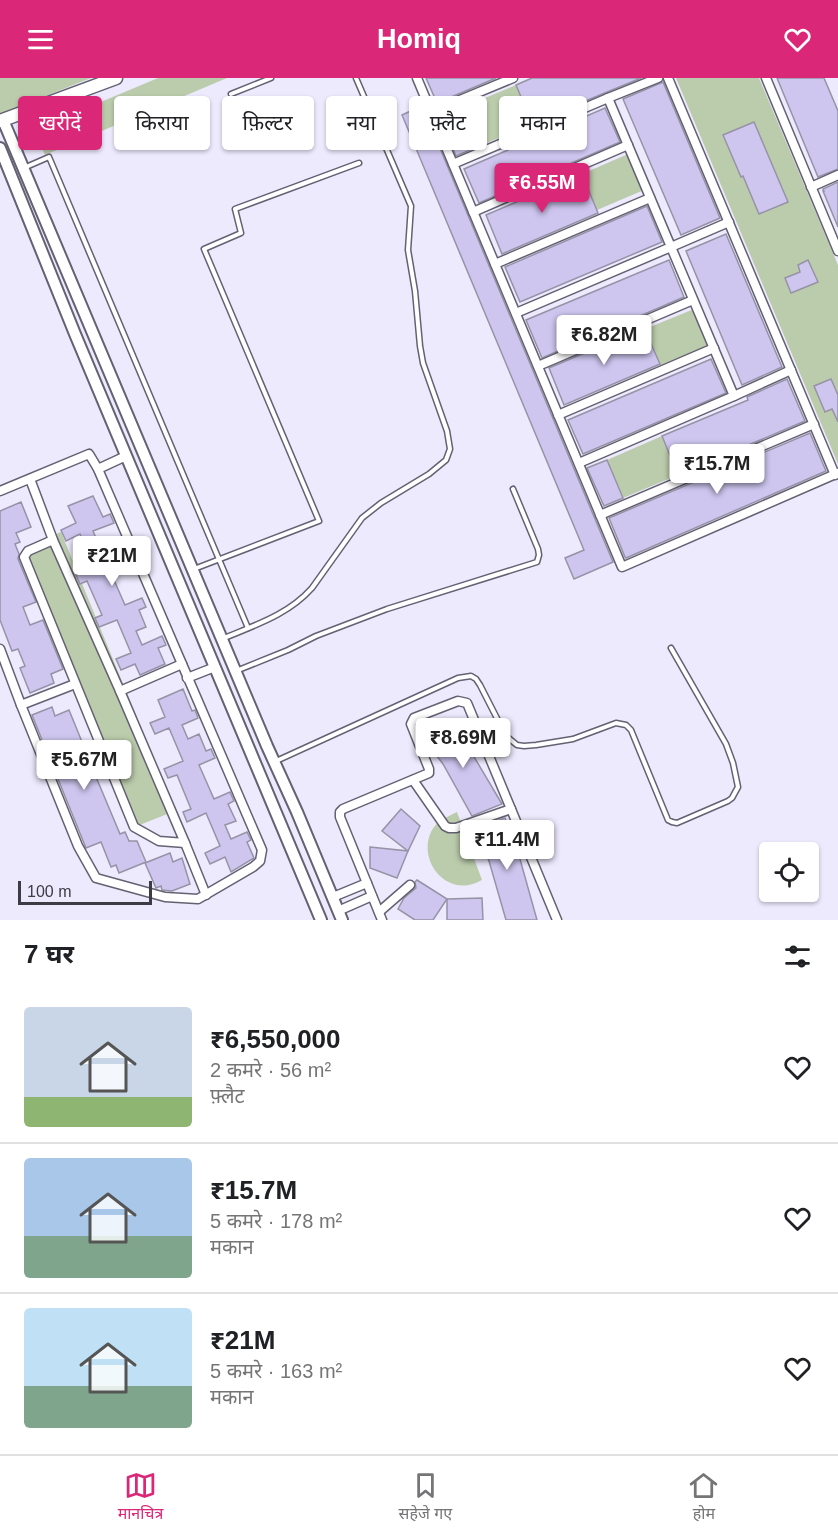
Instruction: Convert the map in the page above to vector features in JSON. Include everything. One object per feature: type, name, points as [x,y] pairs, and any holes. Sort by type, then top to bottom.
[{"type":"main road","points":[[2,121],[116,78]]},
{"type":"street","points":[[417,78],[424,96]]},
{"type":"street","points":[[470,96],[513,78]]},
{"type":"street","points":[[453,164],[658,78]]},
{"type":"street","points":[[447,150],[622,567],[837,474],[668,78]]},
{"type":"street","points":[[766,78],[838,251]]},
{"type":"street","points":[[608,98],[734,396]]},
{"type":"street","points":[[2,121],[340,915],[372,896]]},
{"type":"street","points":[[473,212],[628,146]]},
{"type":"street","points":[[0,148],[126,456],[321,920]]},
{"type":"street","points":[[811,186],[838,175]]},
{"type":"street","points":[[495,264],[650,198]]},
{"type":"street","points":[[516,313],[729,222]]},
{"type":"street","points":[[538,366],[693,300]]},
{"type":"street","points":[[558,415],[714,348]]},
{"type":"street","points":[[579,463],[791,370]]},
{"type":"street","points":[[600,515],[814,424]]},
{"type":"street","points":[[0,492],[89,454],[98,469],[262,850],[260,861],[198,900],[165,897],[96,878],[78,846],[0,649]]},
{"type":"street","points":[[98,469],[126,456]]},
{"type":"street","points":[[30,479],[53,540],[206,895]]},
{"type":"street","points":[[53,540],[28,551],[24,557],[134,827],[159,841],[185,843]]},
{"type":"street","points":[[120,691],[182,664]]},
{"type":"street","points":[[187,678],[215,667]]},
{"type":"street","points":[[21,705],[75,684]]},
{"type":"street","points":[[410,885],[381,916],[340,817],[340,812],[343,808],[429,773],[411,724],[412,719],[458,701],[463,702],[467,703],[557,920]]},
{"type":"street","points":[[412,780],[445,826],[449,828],[456,828],[511,809]]},
{"type":"street","points":[[272,804],[289,797]]},
{"type":"street","points":[[333,897],[367,883]]},
{"type":"lane","points":[[231,94],[271,78]]},
{"type":"lane","points":[[222,639],[276,616],[303,598],[362,518],[381,503],[429,474],[446,460],[450,449],[447,431],[423,363],[420,346],[416,298],[408,250],[411,206],[356,78]]},
{"type":"lane","points":[[23,168],[49,157],[248,628]]},
{"type":"lane","points":[[192,569],[319,521],[204,249],[241,233],[235,209],[359,163]]},
{"type":"lane","points":[[235,671],[316,636],[387,609],[537,562],[538,549],[513,489]]},
{"type":"lane","points":[[274,762],[458,678],[471,676],[480,686],[506,736],[517,745],[536,745],[573,739],[616,723],[626,725],[631,730],[668,820],[677,823],[728,801],[738,787],[726,744],[670,648]]},
{"type":"green space","points":[[0,78],[91,78],[46,96],[18,96],[18,107],[0,114]]},
{"type":"green space","points":[[158,78],[227,78],[184,96],[115,96]]},
{"type":"green space","points":[[676,78],[759,78],[838,265],[838,464]]},
{"type":"green space","points":[[516,85],[521,96],[499,96],[499,138],[487,143],[487,97]]},
{"type":"green space","points":[[114,96],[114,126],[102,131],[102,101]]},
{"type":"green space","points":[[43,150],[57,150],[45,155]]},
{"type":"green space","points":[[628,154],[644,190],[597,210],[582,174]]},
{"type":"green space","points":[[694,309],[709,345],[660,365],[645,329]]},
{"type":"green space","points":[[662,436],[678,475],[623,498],[607,460]]},
{"type":"green space","points":[[61,532],[175,811],[137,826],[24,547]]},
{"type":"green space","points":[[457,812],[482,880],[469,885],[459,885],[441,877],[430,861],[428,852],[428,842],[433,828]]},
{"type":"building","points":[[426,78],[496,78],[454,96],[434,96]]},
{"type":"building","points":[[532,78],[641,78],[587,100],[587,96],[521,96],[516,85]]},
{"type":"building","points":[[777,78],[824,78],[838,111],[838,169],[818,177]]},
{"type":"building","points":[[663,82],[720,218],[681,235],[623,99]]},
{"type":"building","points":[[605,108],[620,142],[479,203],[464,169],[508,150],[587,150],[587,116]]},
{"type":"building","points":[[409,112],[409,132],[402,115]]},
{"type":"building","points":[[754,122],[788,202],[759,214],[723,135]]},
{"type":"building","points":[[417,150],[441,150],[613,562],[574,579],[565,558],[584,550]]},
{"type":"building","points":[[454,150],[470,150],[456,156]]},
{"type":"building","points":[[582,174],[598,213],[502,254],[486,215]]},
{"type":"building","points":[[838,182],[838,227],[823,189]]},
{"type":"building","points":[[647,206],[662,242],[520,302],[505,267]]},
{"type":"building","points":[[726,234],[782,367],[742,385],[686,251]]},
{"type":"building","points":[[669,260],[684,297],[542,358],[526,320]]},
{"type":"building","points":[[808,260],[818,282],[791,293],[785,278],[800,272],[798,265]]},
{"type":"building","points":[[644,328],[660,364],[564,405],[549,368]]},
{"type":"building","points":[[711,359],[726,393],[583,454],[568,420]]},
{"type":"building","points":[[787,379],[805,421],[678,475],[662,436],[748,400],[747,397]]},
{"type":"building","points":[[831,379],[838,395],[838,422],[832,409],[825,412],[814,386]]},
{"type":"building","points":[[810,433],[826,471],[625,557],[609,518]]},
{"type":"building","points":[[607,460],[623,498],[604,506],[587,468]]},
{"type":"building","points":[[93,496],[103,517],[110,514],[114,523],[93,531],[99,545],[109,540],[117,557],[123,554],[127,564],[110,571],[125,605],[142,598],[146,607],[139,610],[146,627],[136,631],[142,645],[162,636],[166,645],[158,648],[165,664],[140,675],[135,664],[121,670],[116,659],[131,653],[117,620],[99,627],[95,618],[102,615],[87,581],[80,584],[76,575],[94,567],[80,534],[66,541],[61,530],[76,523],[68,506]]},
{"type":"building","points":[[21,502],[31,527],[16,533],[20,542],[15,544],[19,554],[18,559],[36,602],[23,607],[30,625],[43,620],[63,669],[51,674],[54,683],[30,693],[20,668],[25,666],[18,649],[12,651],[0,620],[0,511]]},
{"type":"building","points":[[183,689],[192,711],[195,710],[198,718],[182,725],[188,739],[199,734],[206,751],[211,749],[215,758],[199,765],[214,799],[230,792],[234,801],[228,804],[236,821],[225,825],[231,839],[247,832],[251,840],[247,842],[254,858],[231,872],[225,857],[210,864],[205,853],[220,846],[206,813],[187,822],[183,812],[191,809],[177,775],[168,778],[164,769],[183,761],[169,728],[155,734],[150,723],[165,717],[158,700]]},
{"type":"building","points":[[52,707],[55,716],[69,710],[89,759],[75,765],[82,782],[96,777],[120,834],[125,832],[129,841],[137,841],[146,862],[119,873],[116,865],[111,867],[101,842],[86,848],[32,715]]},
{"type":"building","points":[[448,720],[470,750],[502,804],[472,816],[443,764],[424,739]]},
{"type":"building","points":[[401,809],[420,826],[408,851],[382,831]]},
{"type":"building","points":[[505,818],[518,852],[537,920],[506,920],[489,861],[476,828]]},
{"type":"building","points":[[370,847],[408,851],[397,878],[370,868]]},
{"type":"building","points":[[170,853],[173,862],[182,858],[190,884],[172,891],[162,890],[161,886],[156,888],[145,863]]},
{"type":"building","points":[[417,880],[447,899],[433,920],[415,920],[398,909],[404,898],[416,888]]},
{"type":"building","points":[[482,898],[483,920],[447,920],[447,899]]}]
